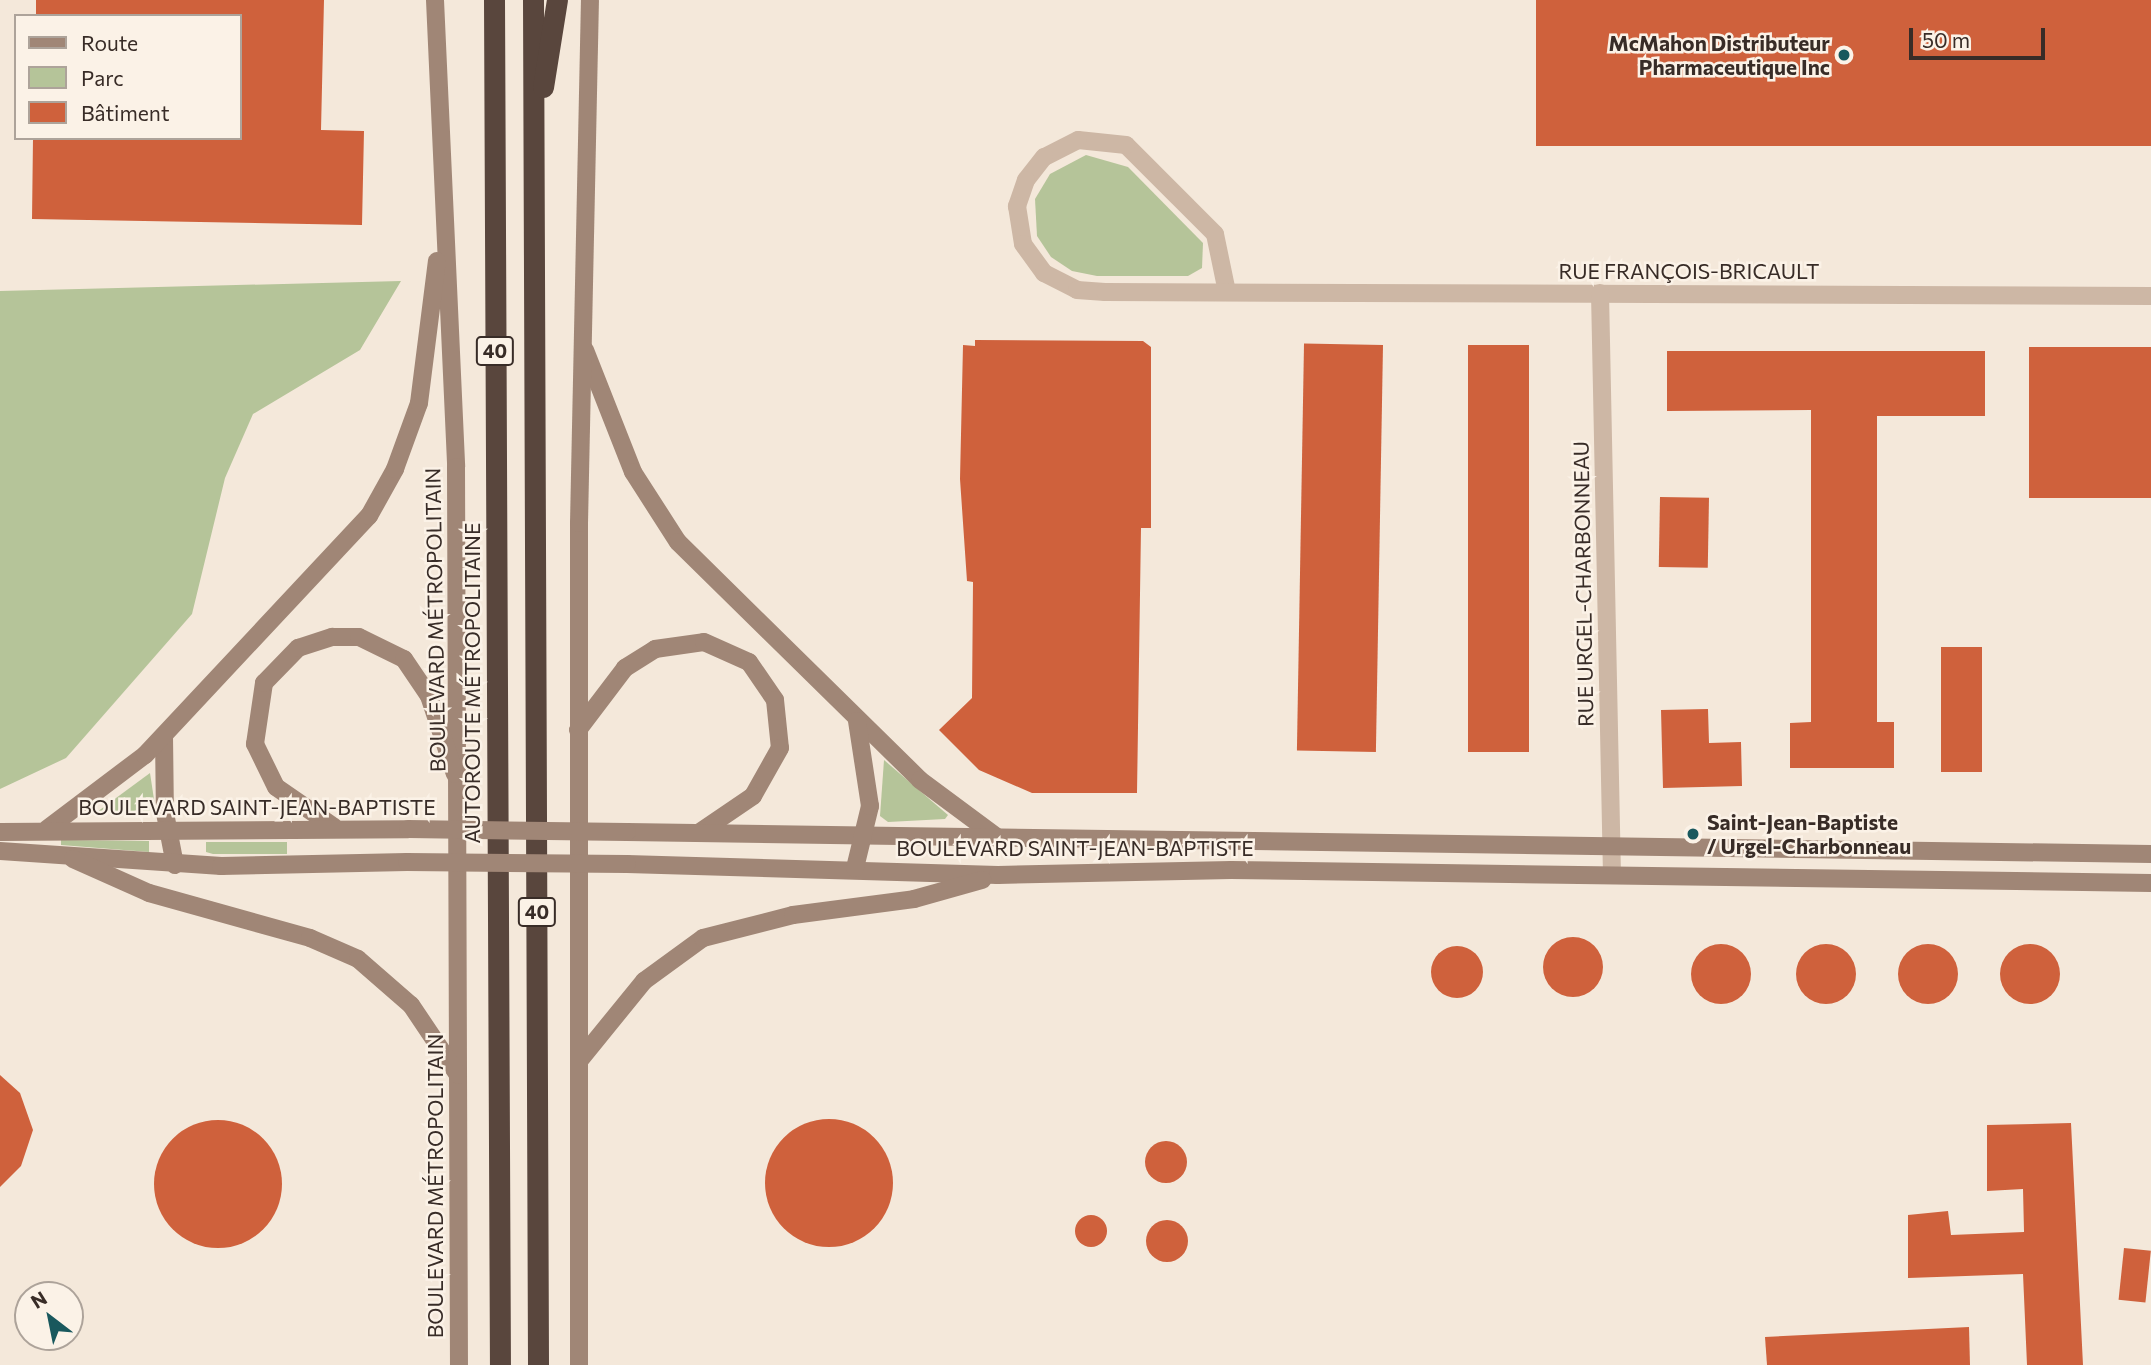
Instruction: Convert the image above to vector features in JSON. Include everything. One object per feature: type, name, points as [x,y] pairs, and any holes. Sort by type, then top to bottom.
[{"type":"highway","points":[[480,0],[494,89]]},
{"type":"highway","name":"AUTOROUTE MÉTROPOLITAINE","points":[[494,0],[500,1365]]},
{"type":"highway","name":"40","points":[[533,0],[538,1365]]},
{"type":"highway","points":[[534,134],[557,0]]},
{"type":"main road","name":"BOULEVARD MÉTROPOLITAIN","points":[[435,0],[455,404],[460,790],[459,1365]]},
{"type":"main road","points":[[579,1365],[578,730],[582,343],[590,0]]},
{"type":"main road","points":[[47,829],[117,781],[164,736],[345,547],[395,469],[419,403],[432,331],[441,149]]},
{"type":"main road","points":[[582,343],[629,462],[666,526],[857,720],[998,838]]},
{"type":"main road","points":[[334,827],[269,778],[254,732],[270,673],[298,648],[320,640],[371,641],[413,668],[460,790]]},
{"type":"main road","points":[[578,730],[625,668],[654,649],[704,642],[749,662],[775,700],[780,748],[753,796],[700,832]]},
{"type":"main road","points":[[855,868],[865,839],[869,779],[857,720]]},
{"type":"main road","points":[[164,736],[167,830],[175,865]]},
{"type":"main road","name":"BOULEVARD SAINT-JEAN-BAPTISTE","points":[[0,832],[47,829],[334,827],[700,832],[865,839],[998,838],[2151,854]]},
{"type":"main road","name":"BOULEVARD SAINT-JEAN-BAPTISTE","points":[[0,851],[73,859],[175,865],[407,862],[627,864],[855,868],[998,875],[1173,869],[2151,883]]},
{"type":"main road","points":[[73,859],[149,893],[301,935],[358,959],[411,1005],[458,1075]]},
{"type":"main road","points":[[579,1060],[644,981],[703,938],[793,915],[914,899],[998,875]]},
{"type":"street","name":"RUE FRANÇOIS-BRICAULT","points":[[1227,292],[1215,234],[1126,145],[1077,140],[1044,157],[1026,180],[1017,206],[1019,233],[1035,265],[1054,279],[1105,292],[2151,296]]},
{"type":"street","name":"RUE URGEL-CHARBONNEAU","points":[[1600,293],[1612,875]]},
{"type":"green space","points":[[1086,155],[1128,167],[1203,243],[1202,268],[1188,276],[1097,276],[1072,271],[1051,257],[1037,236],[1035,199],[1050,174]]},
{"type":"green space","points":[[401,281],[360,350],[253,414],[225,478],[192,614],[66,758],[0,789],[0,291]]},
{"type":"green space","points":[[884,760],[948,815],[945,819],[888,822],[880,816]]},
{"type":"green space","points":[[150,773],[155,806],[148,812],[97,812]]},
{"type":"green space","points":[[61,840],[149,841],[149,852],[61,845]]},
{"type":"green space","points":[[206,842],[287,842],[287,854],[213,854],[206,852]]},
{"type":"building","points":[[36,0],[324,0],[321,130],[364,131],[362,225],[32,219],[33,140],[242,140],[242,14],[36,14]]},
{"type":"building","name":"McMahon Distributeur Pharmaceutique Inc","points":[[1536,0],[2151,0],[2151,146],[1536,146]]},
{"type":"building","points":[[975,340],[1143,341],[1151,347],[1151,528],[1141,528],[1137,793],[1032,793],[979,770],[939,730],[972,698],[973,582],[967,581],[960,479],[963,345],[975,346]]},
{"type":"building","points":[[1304,344],[1383,345],[1376,752],[1297,751]]},
{"type":"building","points":[[1468,345],[1529,345],[1529,752],[1468,752]]},
{"type":"building","points":[[2029,347],[2151,347],[2151,498],[2029,498]]},
{"type":"building","points":[[1667,351],[1985,351],[1985,416],[1877,416],[1877,722],[1894,722],[1894,768],[1790,768],[1790,723],[1811,722],[1811,410],[1667,411]]},
{"type":"building","points":[[1660,497],[1709,498],[1708,568],[1659,567]]},
{"type":"building","points":[[1941,647],[1982,647],[1982,772],[1941,772]]},
{"type":"building","points":[[1708,709],[1709,743],[1741,742],[1742,786],[1663,788],[1661,710]]},
{"type":"building","points":[[1573,937],[1590,942],[1598,950],[1603,967],[1598,984],[1590,992],[1573,997],[1556,992],[1548,984],[1543,967],[1548,950],[1556,942]]},
{"type":"building","points":[[1721,944],[1738,949],[1746,957],[1751,974],[1746,991],[1738,999],[1721,1004],[1704,999],[1696,991],[1691,974],[1696,957],[1704,949]]},
{"type":"building","points":[[1826,944],[1843,949],[1851,957],[1856,974],[1851,991],[1843,999],[1826,1004],[1809,999],[1801,991],[1796,974],[1801,957],[1809,949]]},
{"type":"building","points":[[1928,944],[1945,949],[1953,957],[1958,974],[1953,991],[1945,999],[1928,1004],[1911,999],[1903,991],[1898,974],[1903,957],[1911,949]]},
{"type":"building","points":[[2030,944],[2047,949],[2055,957],[2060,974],[2055,991],[2047,999],[2030,1004],[2013,999],[2005,991],[2000,974],[2005,957],[2013,949]]},
{"type":"building","points":[[1457,946],[1467,948],[1475,954],[1481,962],[1481,982],[1475,990],[1467,996],[1457,998],[1447,996],[1439,990],[1433,982],[1431,972],[1433,962],[1439,954],[1447,948]]},
{"type":"building","points":[[0,1075],[20,1093],[33,1130],[21,1166],[0,1187]]},
{"type":"building","points":[[829,1119],[853,1124],[874,1138],[888,1159],[893,1183],[888,1207],[874,1228],[853,1242],[829,1247],[805,1242],[784,1228],[770,1207],[765,1183],[770,1159],[784,1138],[805,1124]]},
{"type":"building","points":[[218,1120],[243,1125],[263,1139],[277,1159],[282,1184],[277,1209],[263,1229],[243,1243],[218,1248],[193,1243],[173,1229],[159,1209],[154,1184],[159,1159],[173,1139],[193,1125]]},
{"type":"building","points":[[2071,1123],[2083,1365],[2027,1365],[2023,1274],[1908,1278],[1908,1215],[1948,1211],[1951,1235],[2024,1232],[2023,1189],[1987,1191],[1987,1125]]},
{"type":"building","points":[[1166,1141],[1181,1147],[1187,1162],[1181,1177],[1166,1183],[1151,1177],[1145,1162],[1151,1147]]},
{"type":"building","points":[[1091,1215],[1103,1219],[1107,1231],[1103,1243],[1091,1247],[1079,1243],[1075,1231],[1079,1219]]},
{"type":"building","points":[[1167,1220],[1182,1226],[1188,1241],[1182,1256],[1167,1262],[1152,1256],[1146,1241],[1152,1226]]},
{"type":"building","points":[[2124,1248],[2151,1251],[2145,1303],[2119,1300]]},
{"type":"building","points":[[1969,1327],[1970,1365],[1767,1365],[1765,1337]]},
{"type":"place","name":"McMahon Distributeur Pharmaceutique Inc","points":[[1844,55]]},
{"type":"place","name":"Saint-Jean-Baptiste / Urgel-Charbonneau","points":[[1693,834]]}]
